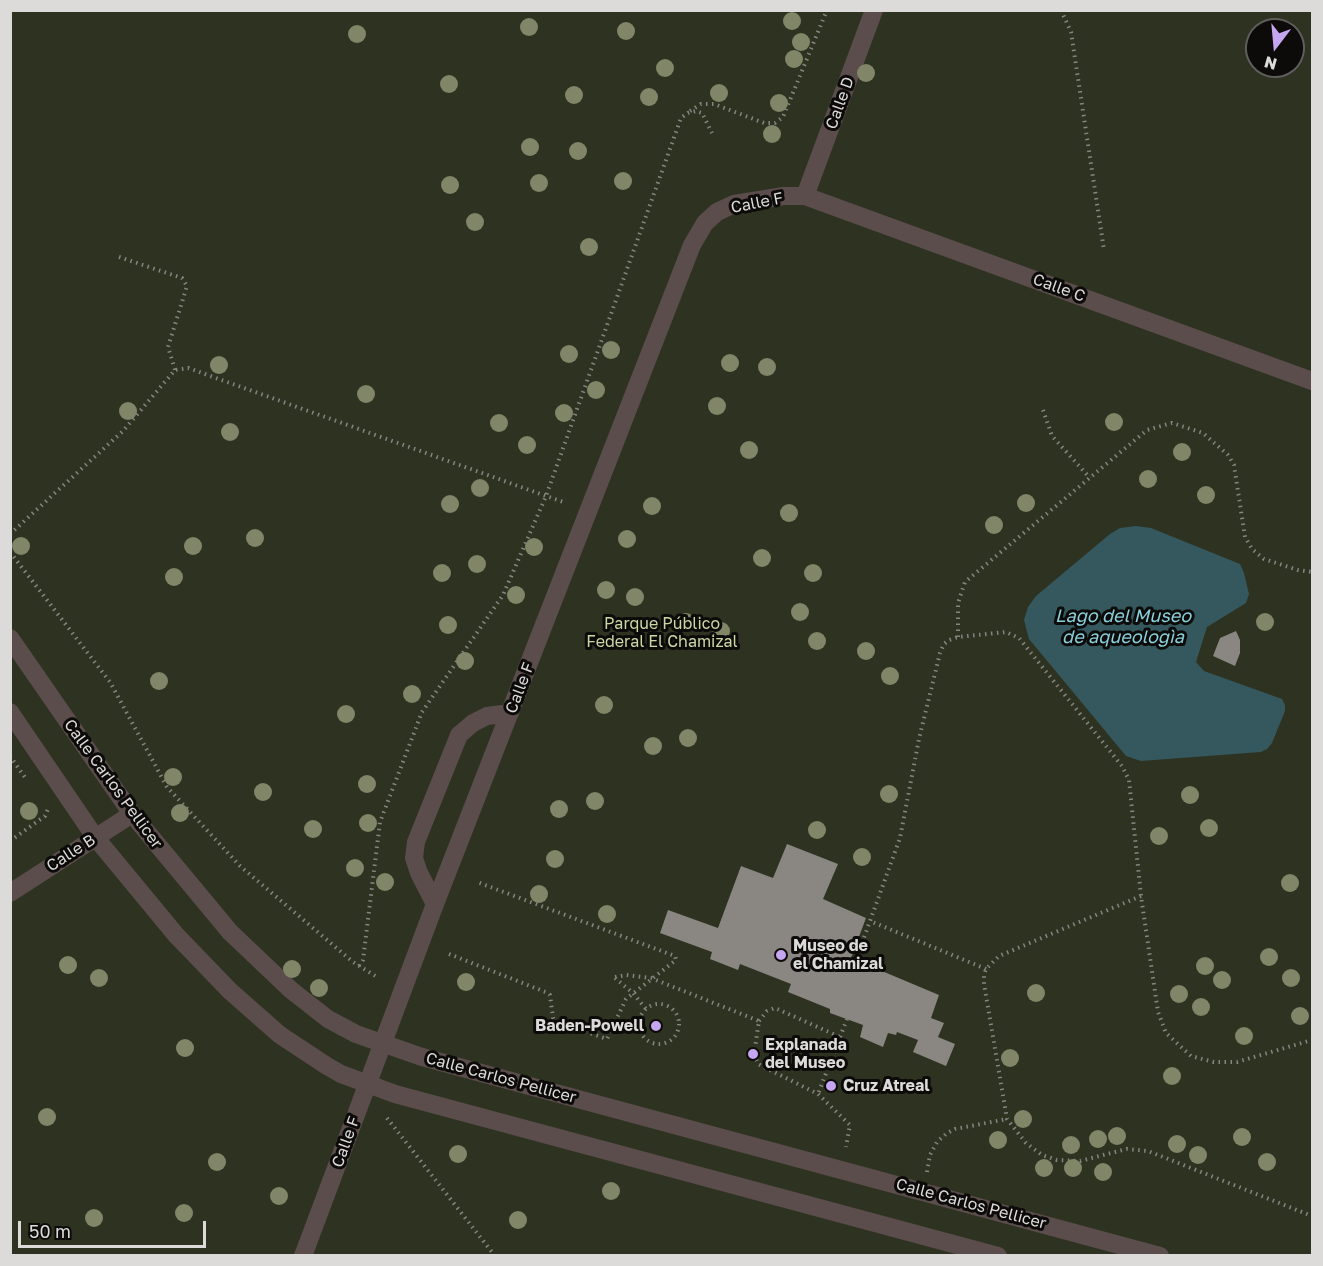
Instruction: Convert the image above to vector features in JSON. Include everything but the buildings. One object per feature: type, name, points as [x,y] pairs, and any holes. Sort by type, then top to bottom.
[{"type":"street","name":"Calle D","points":[[805,196],[874,10]]},
{"type":"street","name":"Calle F","points":[[306,1248],[435,904],[692,245],[705,223],[717,212],[734,204],[784,196],[805,196]]},
{"type":"street","name":"Calle C","points":[[805,196],[1312,381]]},
{"type":"street","name":"Calle Carlos Pellicer","points":[[10,638],[132,814],[230,932],[291,990],[328,1019],[356,1034],[422,1057],[1160,1256]]},
{"type":"street","points":[[10,712],[95,837],[176,935],[230,991],[289,1042],[334,1070],[395,1094],[998,1256]]},
{"type":"street","points":[[435,904],[414,858],[416,842],[459,735],[472,723],[487,716],[510,713]]},
{"type":"street","name":"Calle B","points":[[10,892],[132,814]]},
{"type":"street","points":[[306,1248],[322,1256]]},
{"type":"path","points":[[359,966],[363,960],[380,822],[422,712],[503,595],[546,496],[681,118],[700,104],[714,104],[764,123],[775,123],[783,117],[827,10]]},
{"type":"path","points":[[1061,10],[1071,32],[1104,250]]},
{"type":"path","points":[[688,112],[702,113],[712,133]]},
{"type":"path","points":[[119,257],[182,278],[187,286],[168,347],[175,370]]},
{"type":"path","points":[[10,534],[123,431],[175,370],[188,368],[563,502]]},
{"type":"path","points":[[1042,410],[1052,436],[1090,478]]},
{"type":"path","points":[[958,637],[958,603],[965,582],[1147,430],[1173,423],[1203,433],[1228,455],[1234,465],[1245,537],[1252,549],[1264,559],[1312,572]]},
{"type":"path","points":[[10,552],[110,682],[167,787],[240,866],[359,966],[377,977]]},
{"type":"path","points":[[856,960],[900,838],[919,739],[940,652],[944,644],[958,637],[1006,632],[1019,638],[1122,766],[1129,780],[1141,896],[1158,1012],[1166,1033],[1191,1056],[1214,1062],[1236,1062],[1312,1040]]},
{"type":"path","points":[[10,756],[29,783]]},
{"type":"path","points":[[10,841],[45,816],[48,809],[42,801]]},
{"type":"path","points":[[449,954],[548,993],[552,1018],[555,1021],[607,1039],[623,1002],[676,960],[675,956],[477,882]]},
{"type":"path","points":[[1141,896],[999,956],[986,969],[984,984],[1007,1119],[1026,1143],[1042,1155],[1057,1160],[1080,1161],[1127,1149],[1148,1151],[1312,1215]]},
{"type":"path","points":[[870,921],[986,969]]},
{"type":"path","points":[[646,1009],[615,977],[626,975],[651,978],[759,1021]]},
{"type":"path","points":[[658,1004],[670,1007],[676,1012],[678,1031],[670,1041],[658,1044],[645,1038],[640,1027],[640,1020],[646,1009],[658,1004]]},
{"type":"path","points":[[840,1036],[775,1008],[767,1011],[759,1021],[754,1054],[758,1064],[818,1094],[850,1125],[846,1147]]},
{"type":"path","points":[[818,1094],[847,1019]]},
{"type":"path","points":[[387,1118],[495,1256]]},
{"type":"path","points":[[922,1191],[930,1155],[937,1142],[946,1134],[955,1129],[1007,1119]]},
{"type":"green space","name":"Parque Público Federal El Chamizal","points":[[10,11],[1312,11],[1312,1255],[11,1255]]},
{"type":"water","name":"Lago del Museo de aqueologìa","points":[[1136,526],[1151,528],[1240,564],[1249,594],[1246,603],[1207,627],[1196,662],[1204,671],[1282,699],[1285,711],[1272,743],[1267,749],[1261,752],[1141,761],[1126,756],[1029,639],[1024,620],[1028,607],[1036,596],[1110,534],[1120,528]]},
{"type":"place","name":"Museo de el Chamizal","points":[[781,955]]},
{"type":"place","name":"Baden-Powell","points":[[656,1026]]},
{"type":"place","name":"Explanada del Museo","points":[[753,1054]]},
{"type":"place","name":"Cruz Atreal","points":[[831,1086]]}]
